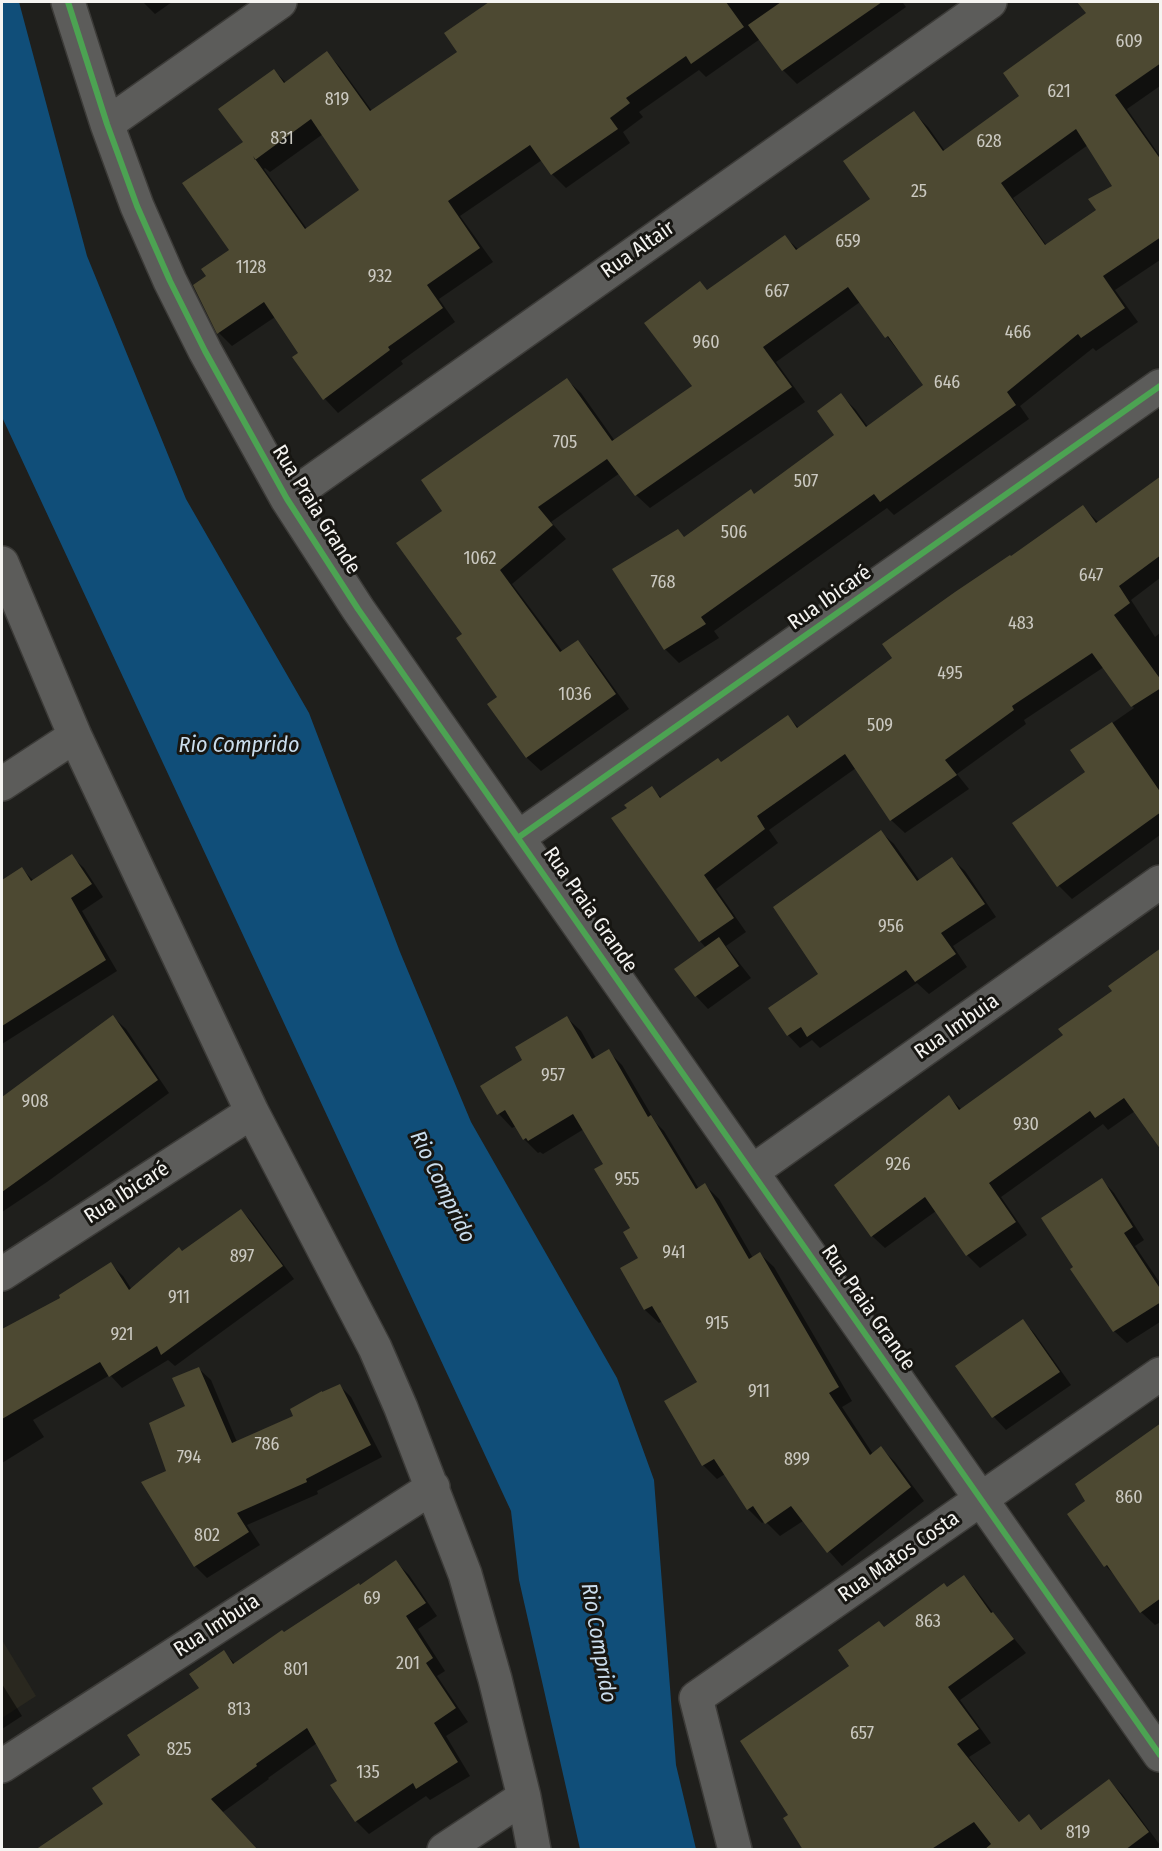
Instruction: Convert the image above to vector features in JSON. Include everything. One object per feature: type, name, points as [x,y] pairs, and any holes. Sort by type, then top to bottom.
[{"type":"street","name":"Rua Praia Grande","points":[[68,2],[107,124],[137,206],[170,281],[205,351],[287,499],[358,609],[1161,1755]]},
{"type":"street","points":[[107,124],[280,2]]},
{"type":"street","name":"Rua Altair","points":[[287,499],[990,2]]},
{"type":"street","name":"Rua Ibicaré","points":[[519,837],[1161,386]]},
{"type":"street","points":[[2,563],[75,736],[252,1112],[375,1348],[433,1487],[465,1574],[495,1679],[524,1797],[534,1850]]},
{"type":"street","points":[[2,784],[75,736]]},
{"type":"street","name":"Rua Imbuia","points":[[753,1171],[1161,882]]},
{"type":"street","name":"Rua Ibicaré","points":[[2,1274],[252,1112]]},
{"type":"street","name":"Rua Matos Costa","points":[[735,1850],[696,1698],[1161,1374]]},
{"type":"street","name":"Rua Imbuia","points":[[2,1766],[433,1487]]},
{"type":"street","points":[[444,1850],[524,1797]]},
{"type":"shaded area","points":[[2,1640],[36,1696],[2,1718]]},
{"type":"water","name":"Rio Comprido","points":[[2,2],[19,2],[87,256],[186,499],[309,713],[400,952],[471,1122],[617,1378],[654,1480],[676,1765],[696,1849],[580,1849],[519,1580],[511,1511],[2,417]]},
{"type":"building","points":[[489,2],[726,2],[744,27],[691,64],[686,56],[626,98],[630,103],[610,118],[618,129],[551,175],[530,145],[448,201],[480,248],[427,285],[443,308],[388,347],[390,350],[323,400],[292,357],[298,353],[264,302],[217,334],[193,285],[206,276],[201,269],[229,250],[182,183],[243,142],[218,109],[274,69],[284,83],[327,51],[370,111],[457,52],[444,33]],"holes":[[[311,119],[359,190],[305,229],[256,160]]]},
{"type":"building","points":[[781,2],[882,2],[782,71],[748,25]]},
{"type":"building","points":[[1077,2],[1161,2],[1161,63],[1115,95],[1161,160],[1161,237],[1103,276],[1125,308],[1081,338],[1078,334],[1007,392],[1016,405],[880,502],[874,494],[701,617],[706,624],[664,650],[612,569],[678,529],[684,537],[751,489],[754,494],[834,435],[817,411],[841,393],[866,427],[923,385],[888,336],[885,338],[848,287],[763,347],[792,387],[635,496],[607,459],[538,507],[553,525],[500,570],[560,652],[578,640],[616,694],[526,758],[487,704],[497,697],[456,638],[462,634],[396,543],[442,511],[421,480],[567,378],[612,441],[692,386],[644,323],[700,281],[707,290],[785,235],[796,250],[870,199],[843,161],[914,111],[943,151],[1019,96],[1003,73],[1086,13]],"holes":[[[1076,129],[1112,186],[1088,199],[1096,210],[1045,245],[1001,183]]]},
{"type":"building","points":[[1161,476],[1161,555],[1119,586],[1130,603],[1114,615],[1161,680],[1161,688],[1131,707],[1092,653],[1012,706],[1014,710],[945,760],[957,775],[890,821],[845,754],[757,816],[765,829],[704,875],[734,918],[699,942],[611,818],[627,808],[624,805],[652,786],[660,798],[718,758],[721,762],[788,715],[797,728],[892,658],[882,644],[955,592],[1083,505],[1096,523]]},
{"type":"building","points":[[1112,722],[1161,793],[1161,812],[1057,887],[1012,823],[1085,772],[1070,750]]},
{"type":"building","points":[[881,830],[917,881],[952,857],[985,904],[941,933],[956,954],[915,982],[906,970],[807,1037],[801,1027],[787,1036],[768,1008],[818,974],[773,907]]},
{"type":"building","points":[[72,854],[92,884],[71,898],[106,960],[2,1026],[2,880],[22,867],[31,881]]},
{"type":"building","points":[[719,937],[739,966],[695,997],[674,969]]},
{"type":"building","points":[[1161,948],[1161,1150],[1124,1098],[1095,1118],[1090,1111],[989,1183],[1016,1222],[966,1256],[925,1197],[871,1237],[834,1185],[949,1095],[959,1110],[1063,1035],[1058,1029],[1112,991],[1108,986]]},
{"type":"building","points":[[113,1015],[158,1080],[2,1192],[2,1097]]},
{"type":"building","points":[[567,1016],[592,1059],[609,1049],[648,1117],[651,1115],[696,1189],[705,1183],[749,1259],[760,1252],[839,1387],[829,1393],[870,1455],[881,1446],[911,1487],[827,1553],[791,1506],[765,1524],[753,1506],[747,1510],[714,1459],[702,1466],[664,1401],[697,1382],[652,1306],[644,1310],[620,1268],[638,1258],[623,1232],[630,1228],[594,1169],[603,1164],[573,1114],[528,1141],[526,1138],[523,1140],[505,1110],[497,1115],[480,1086],[522,1060],[515,1047]]},
{"type":"building","points":[[1102,1178],[1133,1227],[1124,1233],[1161,1290],[1161,1302],[1113,1332],[1070,1269],[1073,1267],[1041,1218]]},
{"type":"building","points":[[241,1209],[283,1266],[161,1355],[157,1346],[109,1377],[100,1362],[2,1419],[2,1329],[60,1298],[59,1295],[111,1262],[129,1290],[179,1247],[182,1251]]},
{"type":"building","points":[[1023,1319],[1060,1372],[992,1418],[955,1366]]},
{"type":"building","points":[[199,1367],[232,1443],[293,1416],[290,1409],[340,1384],[371,1445],[306,1479],[307,1482],[237,1513],[249,1532],[194,1567],[141,1482],[166,1471],[149,1423],[185,1406],[172,1378]]},
{"type":"building","points":[[1161,1423],[1161,1598],[1140,1613],[1107,1565],[1104,1567],[1067,1514],[1085,1501],[1075,1484]]},
{"type":"building","points":[[396,1560],[426,1603],[406,1616],[433,1658],[426,1663],[456,1708],[434,1723],[458,1762],[416,1789],[413,1783],[355,1822],[330,1785],[337,1781],[307,1728],[211,1799],[258,1850],[35,1850],[103,1804],[92,1788],[140,1755],[127,1735],[199,1688],[189,1674],[224,1650],[233,1664],[282,1630],[284,1632]]},
{"type":"building","points":[[964,1575],[991,1613],[993,1612],[1014,1639],[948,1687],[979,1729],[957,1744],[1019,1822],[1029,1814],[1041,1830],[1109,1779],[1149,1832],[1125,1850],[984,1850],[991,1844],[974,1822],[930,1850],[803,1850],[783,1818],[788,1815],[740,1741],[849,1666],[838,1650],[879,1621],[884,1627],[944,1583],[947,1587]]},
{"type":"cycle path","points":[[68,2],[107,124],[137,206],[170,281],[205,351],[287,499],[358,609],[1160,1755]]},
{"type":"cycle path","points":[[519,837],[1160,386]]}]
